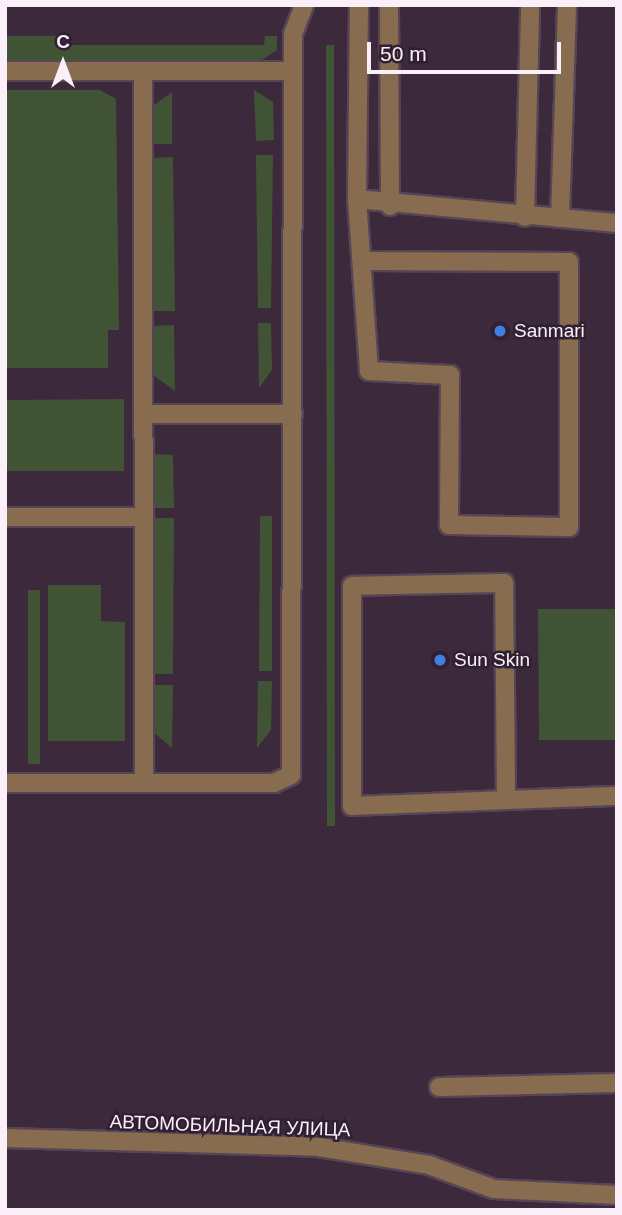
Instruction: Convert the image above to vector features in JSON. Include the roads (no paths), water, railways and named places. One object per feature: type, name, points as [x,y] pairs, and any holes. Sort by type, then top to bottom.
[{"type":"street","points":[[5,783],[274,783],[291,775],[293,34],[304,5]]},
{"type":"street","points":[[359,5],[357,199],[364,261],[369,372],[450,375],[449,525],[569,527],[569,262],[364,261]]},
{"type":"street","points":[[388,5],[390,206]]},
{"type":"street","points":[[525,217],[530,5]]},
{"type":"street","points":[[561,218],[566,5]]},
{"type":"street","points":[[5,71],[293,71]]},
{"type":"street","points":[[144,71],[144,783]]},
{"type":"street","points":[[357,199],[390,206],[617,223]]},
{"type":"street","points":[[144,414],[293,414]]},
{"type":"street","points":[[5,517],[144,517]]},
{"type":"street","points":[[506,799],[504,583],[352,586],[352,806],[617,796]]},
{"type":"street","points":[[439,1087],[617,1083]]},
{"type":"street","name":"АВТОМОБИЛЬНАЯ УЛИЦА","points":[[5,1138],[319,1147],[429,1165],[495,1189],[617,1195]]},
{"type":"place","name":"Sanmari","points":[[500,331]]},
{"type":"place","name":"Sun Skin","points":[[440,660]]}]
